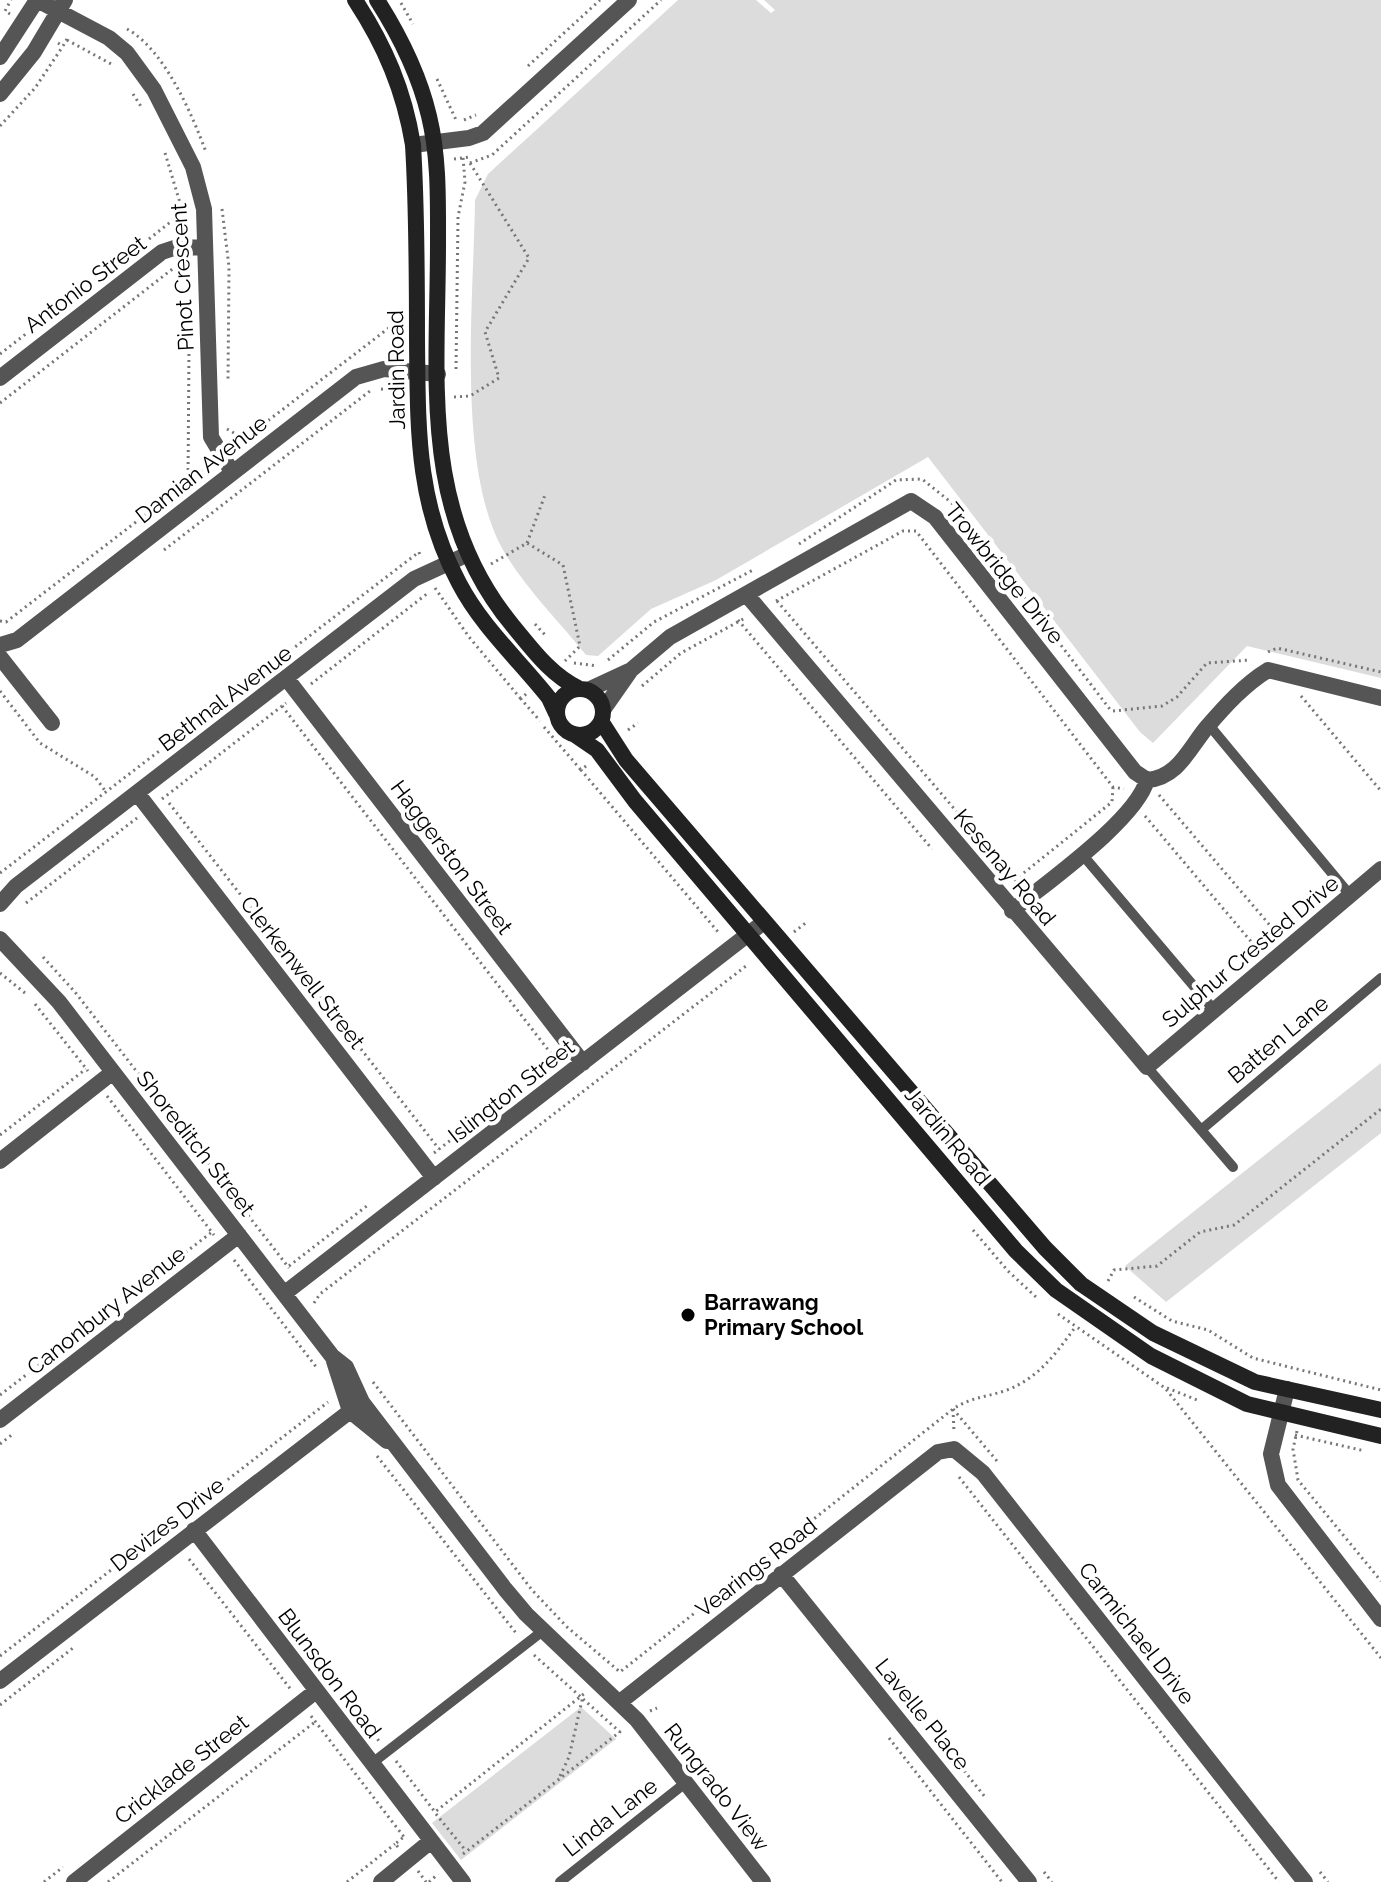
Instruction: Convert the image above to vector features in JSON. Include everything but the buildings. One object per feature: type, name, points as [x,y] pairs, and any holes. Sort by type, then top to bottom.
[{"type":"street","points":[[0,57],[37,0]]},
{"type":"street","name":"Pinot Crescent","points":[[37,0],[61,6],[77,22],[109,38],[127,53],[154,90],[193,167],[204,209],[211,437],[220,457],[232,472]]},
{"type":"street","name":"Jardin Road","points":[[355,0],[390,59],[406,102],[413,145],[421,476],[429,515],[448,561],[473,608],[549,698],[556,713]]},
{"type":"street","name":"Jardin Road","points":[[377,0],[394,27],[416,75],[434,143],[438,190],[439,458],[449,507],[466,555],[505,616],[552,672],[583,689]]},
{"type":"street","points":[[413,145],[483,133],[629,0]]},
{"type":"street","points":[[0,94],[44,35],[61,6]]},
{"type":"street","name":"Antonio Street","points":[[0,378],[162,252],[174,248],[205,247]]},
{"type":"street","name":"Damian Avenue","points":[[2,649],[366,371],[438,374]]},
{"type":"street","name":"Trowbridge Drive","points":[[602,715],[631,670],[670,637],[911,501],[935,517],[1135,772],[1142,792]]},
{"type":"street","name":"Bethnal Avenue","points":[[0,904],[8,889],[287,679],[414,579],[466,555]]},
{"type":"street","name":"Kesenay Road","points":[[746,594],[1147,1067]]},
{"type":"street","points":[[2,649],[52,723]]},
{"type":"street","name":"Trowbridge Drive","points":[[583,689],[604,673],[631,670]]},
{"type":"street","points":[[1012,911],[1081,853],[1142,792],[1167,775],[1253,679],[1268,670],[1381,698]]},
{"type":"street","name":"Haggerston Street","points":[[287,679],[583,1063]]},
{"type":"street","points":[[583,689],[598,698],[602,715],[588,734],[575,735],[562,727],[556,713],[560,699],[583,689]]},
{"type":"street","name":"Jardin Road","points":[[602,715],[626,760],[1045,1248],[1102,1288],[1153,1333],[1255,1382],[1381,1410]]},
{"type":"street","name":"Jardin Road","points":[[575,735],[597,750],[635,801],[1016,1251],[1085,1313],[1151,1356],[1247,1404],[1381,1436]]},
{"type":"street","name":"Clerkenwell Street","points":[[137,793],[434,1178]]},
{"type":"street","name":"Sulphur Crested Drive","points":[[1147,1067],[1381,869]]},
{"type":"street","name":"Islington Street","points":[[285,1293],[764,922]]},
{"type":"street","name":"Shoreditch Street","points":[[0,939],[59,1002],[332,1356],[346,1367],[351,1410],[396,1449],[505,1589],[637,1720]]},
{"type":"street","name":"Shoreditch Street","points":[[0,953],[19,962]]},
{"type":"street","points":[[0,1161],[113,1072]]},
{"type":"street","name":"Canonbury Avenue","points":[[0,1420],[239,1235]]},
{"type":"street","points":[[1287,1389],[1271,1454],[1278,1485],[1381,1619]]},
{"type":"street","name":"Devizes Drive","points":[[0,1681],[351,1410]]},
{"type":"street","name":"Carmichael Drive","points":[[919,1466],[938,1452],[954,1449],[983,1473],[1305,1882]]},
{"type":"street","name":"Vearings Road","points":[[620,1702],[919,1466]]},
{"type":"street","name":"Blunsdon Road","points":[[194,1530],[463,1882]]},
{"type":"street","name":"Lavelle Place","points":[[781,1574],[1029,1882]]},
{"type":"street","name":"Cricklade Street","points":[[74,1882],[316,1691]]},
{"type":"street","name":"Rungrado View","points":[[637,1720],[763,1882]]},
{"type":"street","points":[[381,1882],[431,1841]]},
{"type":"lane","points":[[1209,725],[1350,895]]},
{"type":"lane","points":[[1081,853],[1214,1010]]},
{"type":"lane","name":"Batten Lane","points":[[1201,1130],[1381,978]]},
{"type":"lane","name":"Kesenay Road","points":[[1147,1067],[1233,1167]]},
{"type":"lane","points":[[371,1764],[544,1630]]},
{"type":"lane","name":"Linda Lane","points":[[560,1882],[684,1784]]},
{"type":"path","points":[[0,19],[11,0]]},
{"type":"path","points":[[399,0],[418,35]]},
{"type":"path","points":[[521,73],[600,0]]},
{"type":"path","points":[[456,411],[455,397],[470,396],[499,378],[485,332],[529,258],[470,163],[492,155],[661,0]]},
{"type":"path","points":[[5,11],[23,22]]},
{"type":"path","points":[[0,126],[35,88],[77,22]]},
{"type":"path","points":[[124,27],[137,35],[166,70],[194,118],[207,154]]},
{"type":"path","points":[[44,35],[63,46]]},
{"type":"path","points":[[433,68],[456,114],[465,182],[458,217],[455,382]]},
{"type":"path","points":[[464,120],[487,105]]},
{"type":"path","points":[[221,204],[229,267],[228,385]]},
{"type":"path","points":[[147,240],[183,212]]},
{"type":"path","points":[[0,354],[134,250]]},
{"type":"path","points":[[0,403],[175,267],[190,270]]},
{"type":"path","points":[[0,621],[6,622],[394,324]]},
{"type":"path","points":[[161,552],[374,388],[393,390]]},
{"type":"path","points":[[228,415],[227,430],[244,439]]},
{"type":"path","points":[[797,547],[803,538],[896,480],[922,479],[953,504],[1112,712]]},
{"type":"path","points":[[496,573],[490,564],[527,543],[545,495]]},
{"type":"path","points":[[639,689],[681,653],[903,531],[916,531],[1113,787],[1112,802],[1015,880],[777,601]]},
{"type":"path","points":[[527,543],[558,561],[567,572],[580,646],[566,660]]},
{"type":"path","points":[[562,655],[566,660],[604,673],[654,622],[747,571],[760,568]]},
{"type":"path","points":[[718,586],[739,621],[932,849]]},
{"type":"path","points":[[435,588],[469,637],[521,699]]},
{"type":"path","points":[[535,623],[553,645]]},
{"type":"path","points":[[1282,674],[1381,791]]},
{"type":"path","points":[[0,691],[40,743],[95,777],[130,823]]},
{"type":"path","points":[[282,706],[556,1060]]},
{"type":"path","points":[[620,724],[627,731],[638,723]]},
{"type":"path","points":[[1113,787],[1142,792],[1288,948]]},
{"type":"path","points":[[1142,792],[1270,963]]},
{"type":"path","points":[[164,797],[439,1149]]},
{"type":"path","points":[[795,932],[807,922]]},
{"type":"path","points":[[314,1304],[320,1294],[746,966]]},
{"type":"path","points":[[0,973],[30,997],[323,1376]]},
{"type":"path","points":[[0,1135],[86,1069]]},
{"type":"path","points":[[1102,1288],[1114,1270],[1157,1266],[1200,1232],[1234,1225],[1381,1109]]},
{"type":"path","points":[[0,1395],[212,1232]]},
{"type":"path","points":[[1102,1288],[1117,1287]]},
{"type":"path","points":[[1126,1293],[1172,1321],[1208,1330],[1253,1358],[1381,1390]]},
{"type":"path","points":[[369,1377],[532,1590],[567,1627],[620,1672],[953,1409],[970,1398],[1006,1391],[1029,1379],[1050,1362],[1085,1313]]},
{"type":"path","points":[[1308,1394],[1312,1373]]},
{"type":"path","points":[[0,1656],[330,1401],[351,1410]]},
{"type":"path","points":[[1301,1417],[1293,1449],[1298,1480],[1381,1581]]},
{"type":"path","points":[[371,1449],[526,1644],[620,1732]]},
{"type":"path","points":[[953,1470],[1279,1882]]},
{"type":"path","points":[[1330,1594],[1381,1658]]},
{"type":"path","points":[[526,1657],[538,1655]]},
{"type":"path","points":[[886,1672],[993,1808]]},
{"type":"path","points":[[393,1759],[435,1812],[598,1682]]},
{"type":"path","points":[[558,1780],[569,1757],[583,1695]]},
{"type":"path","points":[[429,1882],[620,1732],[657,1708]]},
{"type":"path","points":[[108,1882],[315,1722]]},
{"type":"path","points":[[884,1732],[1002,1882]]},
{"type":"path","points":[[347,1882],[395,1844]]},
{"type":"path","points":[[1042,1870],[1052,1882]]},
{"type":"shaded area","points":[[678,0],[756,0],[771,13],[775,10],[764,0],[1381,0],[1381,678],[1247,646],[1153,743],[1140,732],[928,457],[716,580],[651,609],[598,656],[586,655],[512,564],[488,515],[473,428],[471,380],[475,200],[488,174]]},
{"type":"shaded area","points":[[1381,1063],[1381,1133],[1166,1302],[1125,1266]]},
{"type":"shaded area","points":[[581,1707],[616,1739],[461,1860],[432,1823]]},
{"type":"place","name":"Barrawang Primary School","points":[[688,1315]]}]
